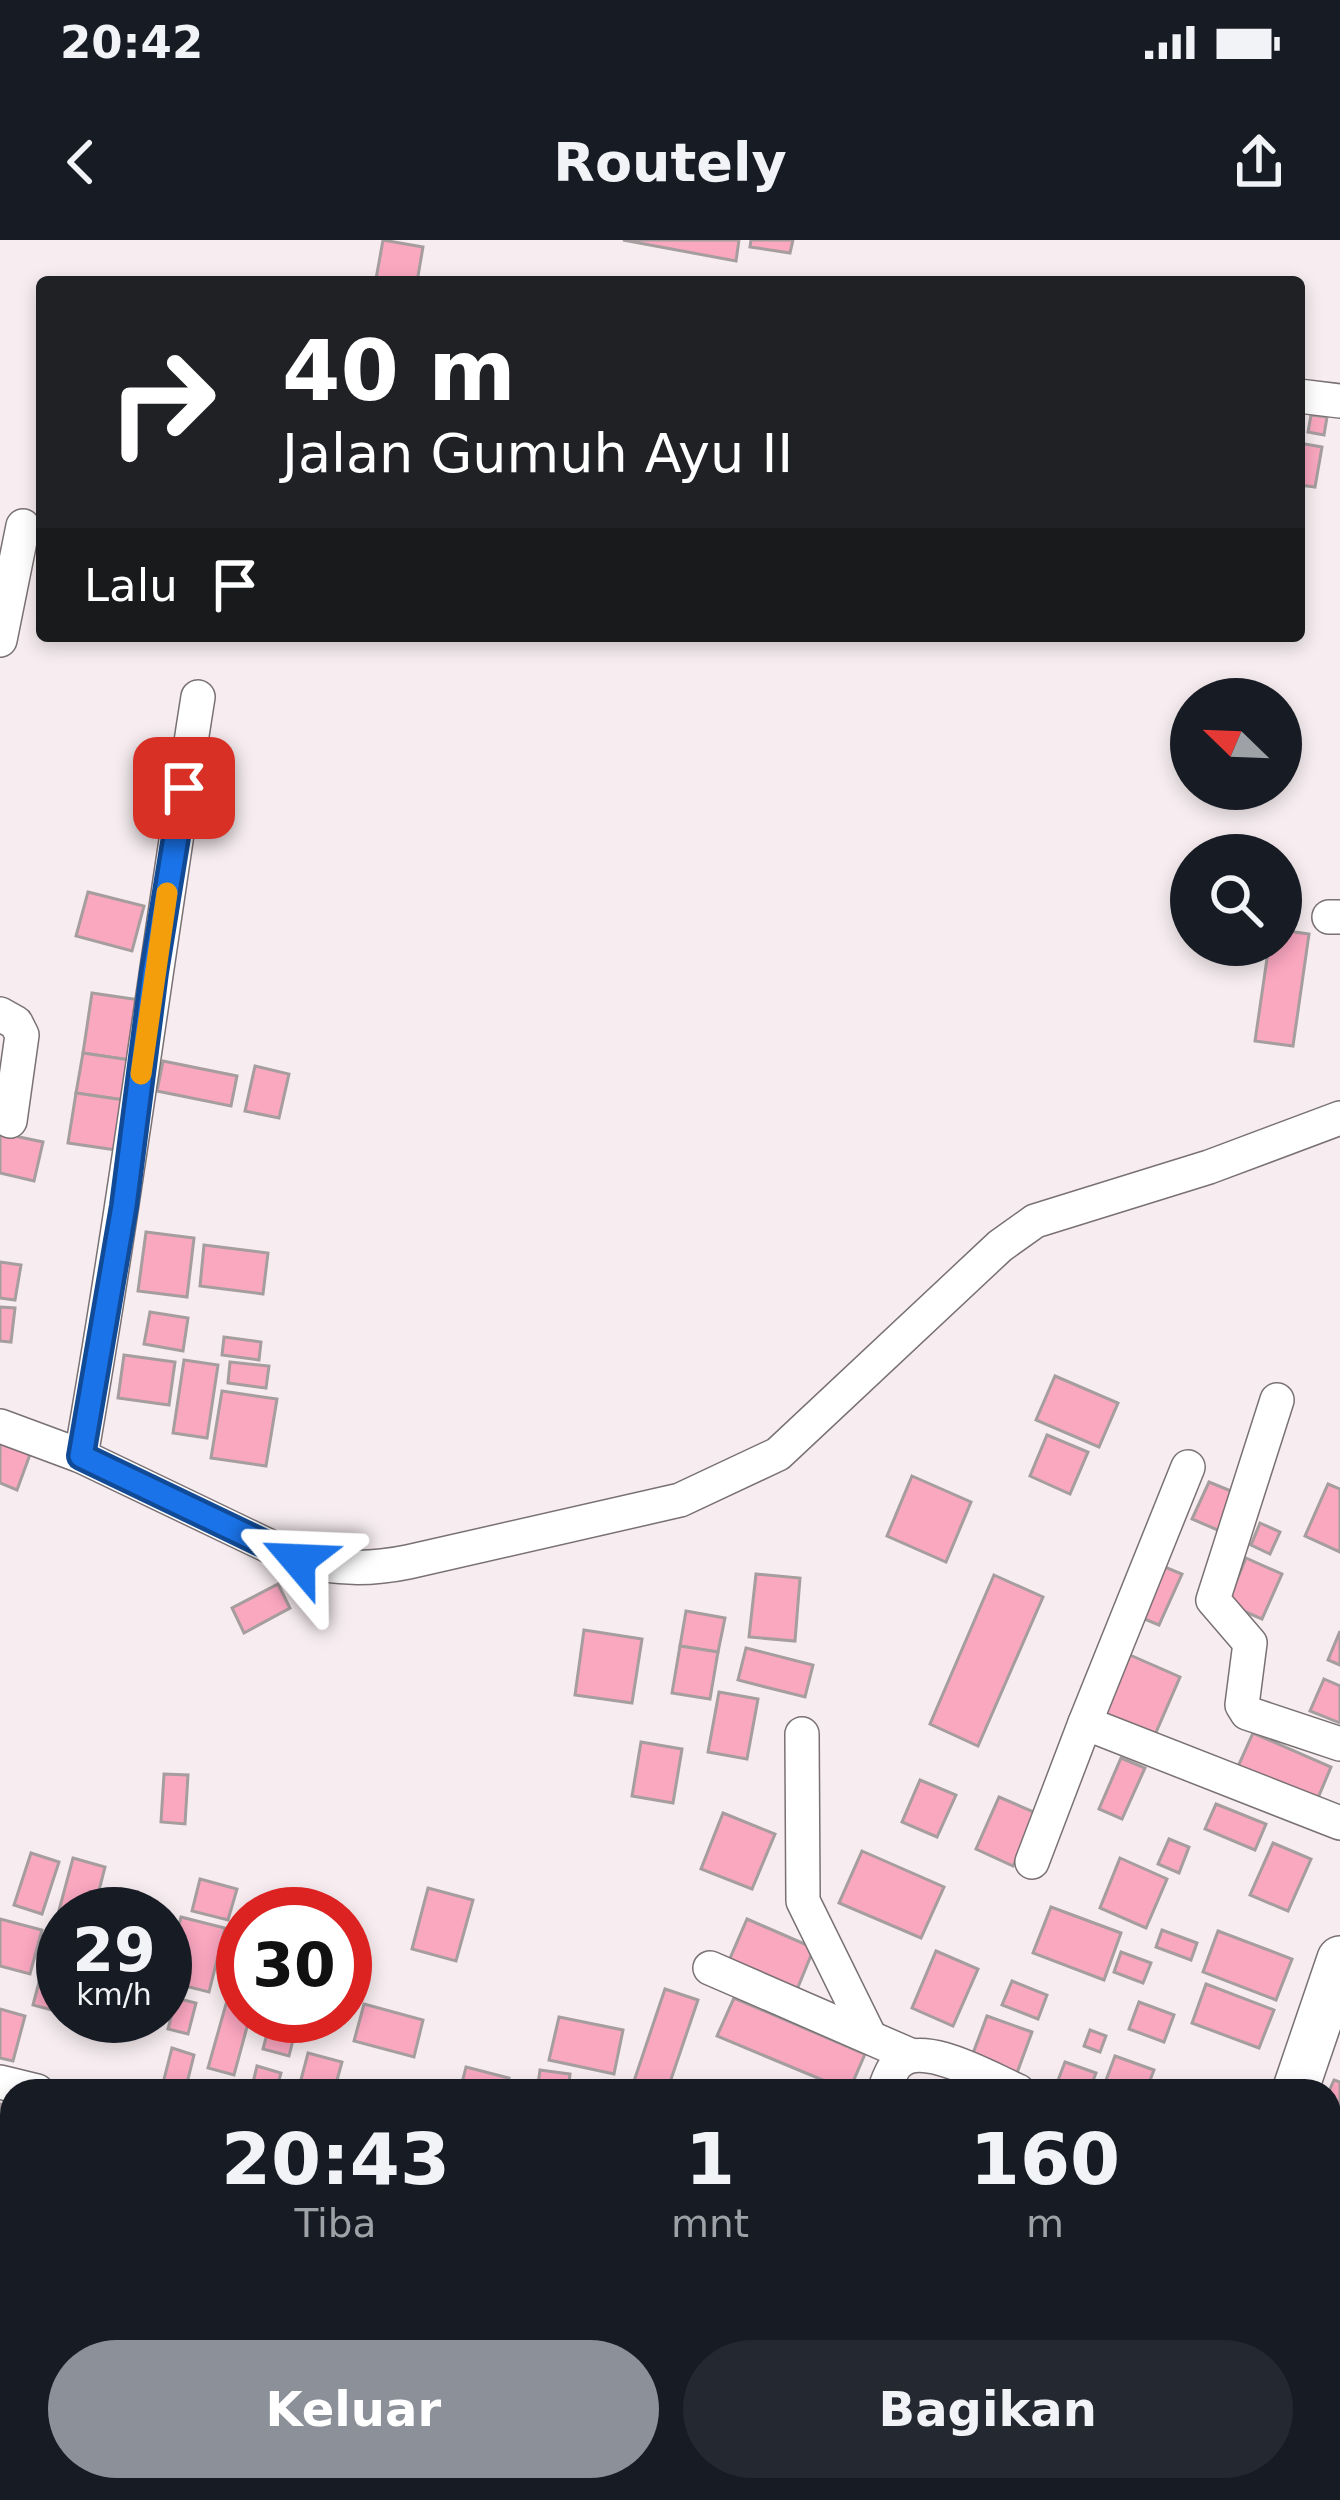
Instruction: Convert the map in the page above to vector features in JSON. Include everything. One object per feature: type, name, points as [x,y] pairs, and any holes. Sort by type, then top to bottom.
[{"type":"main road","points":[[1298,2079],[1340,1959]]},
{"type":"street","points":[[1305,397],[1340,401]]},
{"type":"street","points":[[0,640],[23,526]]},
{"type":"street","points":[[81,1456],[124,1206],[154,972],[198,697]]},
{"type":"street","points":[[0,1014],[16,1023],[22,1035],[10,1121]]},
{"type":"street","points":[[0,1426],[81,1456],[298,1560],[336,1569],[408,1562],[680,1500],[778,1454],[1000,1246],[1035,1221],[1209,1167],[1340,1118]]},
{"type":"street","points":[[1277,1400],[1213,1600],[1250,1643],[1242,1706],[1246,1713],[1340,1744]]},
{"type":"street","points":[[1032,1862],[1188,1468]]},
{"type":"street","points":[[1085,1723],[1340,1822]]},
{"type":"street","points":[[802,1734],[802,1901],[868,2033]]},
{"type":"street","points":[[710,1968],[910,2055],[931,2054],[990,2079]]},
{"type":"street","points":[[890,2079],[896,2065],[910,2055]]},
{"type":"building","points":[[383,240],[423,247],[418,276],[377,276]]},
{"type":"building","points":[[623,240],[739,240],[736,261]]},
{"type":"building","points":[[751,240],[793,240],[790,253],[750,247]]},
{"type":"building","points":[[1311,415],[1327,417],[1324,435],[1308,432]]},
{"type":"building","points":[[1305,444],[1322,447],[1315,487],[1305,486]]},
{"type":"building","points":[[88,892],[144,906],[132,951],[76,936]]},
{"type":"building","points":[[1302,933],[1309,934],[1293,1046],[1255,1041],[1266,966],[1302,966]]},
{"type":"building","points":[[92,993],[140,1000],[130,1060],[83,1053]]},
{"type":"building","points":[[83,1053],[130,1060],[124,1100],[76,1093]]},
{"type":"building","points":[[163,1061],[237,1076],[231,1106],[157,1091]]},
{"type":"building","points":[[255,1066],[289,1074],[279,1118],[245,1111]]},
{"type":"building","points":[[76,1093],[124,1100],[116,1150],[68,1143]]},
{"type":"building","points":[[0,1133],[43,1142],[34,1181],[0,1173]]},
{"type":"building","points":[[146,1232],[194,1238],[187,1297],[138,1291]]},
{"type":"building","points":[[204,1245],[268,1253],[263,1294],[200,1286]]},
{"type":"building","points":[[0,1262],[21,1265],[15,1300],[0,1298]]},
{"type":"building","points":[[0,1307],[15,1308],[11,1342],[0,1341]]},
{"type":"building","points":[[150,1312],[188,1318],[183,1351],[144,1344]]},
{"type":"building","points":[[224,1337],[261,1342],[259,1360],[222,1355]]},
{"type":"building","points":[[124,1355],[175,1362],[169,1405],[118,1398]]},
{"type":"building","points":[[184,1360],[218,1365],[207,1438],[173,1433]]},
{"type":"building","points":[[230,1362],[269,1366],[266,1388],[228,1383]]},
{"type":"building","points":[[1055,1376],[1118,1403],[1099,1447],[1036,1420]]},
{"type":"building","points":[[222,1391],[277,1399],[266,1466],[211,1458]]},
{"type":"building","points":[[1047,1435],[1088,1452],[1070,1494],[1030,1476]]},
{"type":"building","points":[[0,1437],[32,1449],[17,1490],[0,1483]]},
{"type":"building","points":[[912,1476],[971,1502],[946,1562],[887,1536]]},
{"type":"building","points":[[1209,1482],[1236,1493],[1220,1531],[1192,1519]]},
{"type":"building","points":[[1328,1484],[1340,1489],[1340,1552],[1305,1536]]},
{"type":"building","points":[[1260,1523],[1280,1532],[1270,1554],[1251,1545]]},
{"type":"building","points":[[1246,1558],[1282,1574],[1262,1619],[1227,1604]]},
{"type":"building","points":[[1155,1563],[1182,1574],[1159,1625],[1132,1614]]},
{"type":"building","points":[[756,1574],[800,1578],[795,1641],[749,1637]]},
{"type":"building","points":[[994,1575],[1043,1597],[978,1746],[930,1724]]},
{"type":"building","points":[[278,1584],[290,1608],[244,1633],[232,1608]]},
{"type":"building","points":[[686,1611],[725,1618],[718,1652],[680,1646]]},
{"type":"building","points":[[584,1630],[642,1639],[632,1703],[575,1695]]},
{"type":"building","points":[[1340,1631],[1340,1665],[1328,1660]]},
{"type":"building","points":[[680,1646],[718,1652],[710,1699],[672,1693]]},
{"type":"building","points":[[746,1648],[813,1665],[805,1697],[738,1680]]},
{"type":"building","points":[[1130,1655],[1180,1677],[1154,1737],[1103,1716]]},
{"type":"building","points":[[1324,1679],[1340,1686],[1340,1723],[1310,1711]]},
{"type":"building","points":[[719,1692],[758,1699],[747,1759],[708,1752]]},
{"type":"building","points":[[1253,1733],[1331,1767],[1315,1805],[1236,1771]]},
{"type":"building","points":[[641,1742],[682,1749],[673,1803],[632,1796]]},
{"type":"building","points":[[1121,1758],[1145,1768],[1122,1819],[1099,1809]]},
{"type":"building","points":[[164,1774],[188,1775],[185,1824],[161,1822]]},
{"type":"building","points":[[920,1780],[956,1795],[937,1837],[902,1822]]},
{"type":"building","points":[[999,1797],[1036,1813],[1013,1866],[976,1849]]},
{"type":"building","points":[[1216,1804],[1266,1824],[1255,1850],[1205,1829]]},
{"type":"building","points":[[723,1813],[775,1834],[752,1889],[701,1869]]},
{"type":"building","points":[[1169,1839],[1189,1847],[1179,1873],[1158,1864]]},
{"type":"building","points":[[1273,1843],[1311,1859],[1288,1911],[1250,1895]]},
{"type":"building","points":[[862,1851],[944,1887],[921,1938],[839,1903]]},
{"type":"building","points":[[31,1853],[59,1862],[51,1887],[36,1887],[36,1912],[14,1905]]},
{"type":"building","points":[[73,1858],[105,1867],[100,1887],[65,1887]]},
{"type":"building","points":[[1120,1858],[1167,1879],[1146,1928],[1100,1908]]},
{"type":"building","points":[[200,1879],[230,1887],[216,1887],[216,1917],[192,1911]]},
{"type":"building","points":[[428,1888],[473,1900],[456,1961],[412,1949]]},
{"type":"building","points":[[1051,1907],[1121,1933],[1104,1980],[1033,1953]]},
{"type":"building","points":[[0,1919],[36,1928],[30,1974],[0,1966]]},
{"type":"building","points":[[747,1919],[814,1948],[796,1992],[728,1963]]},
{"type":"building","points":[[192,1920],[216,1926],[216,1964],[209,1992],[192,1988]]},
{"type":"building","points":[[1162,1930],[1197,1943],[1191,1960],[1156,1947]]},
{"type":"building","points":[[1218,1931],[1292,1959],[1276,2000],[1203,1972]]},
{"type":"building","points":[[936,1951],[978,1969],[953,2026],[912,2008]]},
{"type":"building","points":[[1121,1952],[1151,1963],[1143,1983],[1114,1972]]},
{"type":"building","points":[[1012,1981],[1047,1995],[1038,2019],[1002,2005]]},
{"type":"building","points":[[1206,1984],[1274,2010],[1259,2048],[1192,2023]]},
{"type":"building","points":[[665,1989],[698,2000],[671,2079],[635,2079]]},
{"type":"building","points":[[734,1998],[865,2054],[854,2079],[820,2079],[717,2036]]},
{"type":"building","points":[[1139,2002],[1174,2015],[1164,2042],[1129,2029]]},
{"type":"building","points":[[372,2006],[423,2020],[414,2057],[362,2043],[372,2043]]},
{"type":"building","points":[[0,2009],[25,2016],[13,2061],[0,2058]]},
{"type":"building","points":[[987,2016],[1032,2032],[1017,2073],[972,2056]]},
{"type":"building","points":[[559,2017],[623,2030],[614,2074],[549,2060]]},
{"type":"building","points":[[1090,2030],[1106,2036],[1100,2052],[1084,2046]]},
{"type":"building","points":[[216,2040],[243,2043],[234,2075],[208,2068]]},
{"type":"building","points":[[265,2043],[292,2043],[289,2056],[263,2049]]},
{"type":"building","points":[[172,2048],[194,2055],[188,2079],[164,2079]]},
{"type":"building","points":[[308,2053],[342,2062],[337,2079],[301,2079]]},
{"type":"building","points":[[1115,2056],[1154,2070],[1151,2079],[1106,2079]]},
{"type":"building","points":[[1065,2062],[1096,2073],[1094,2079],[1059,2079]]},
{"type":"building","points":[[257,2066],[281,2073],[279,2079],[254,2079]]},
{"type":"building","points":[[466,2067],[509,2078],[509,2079],[463,2079]]},
{"type":"building","points":[[540,2070],[570,2074],[569,2079],[539,2079]]},
{"type":"slow traffic","points":[[141,1074],[167,893]]},
{"type":"route","points":[[184,788],[124,1206],[81,1456],[298,1560]]}]
